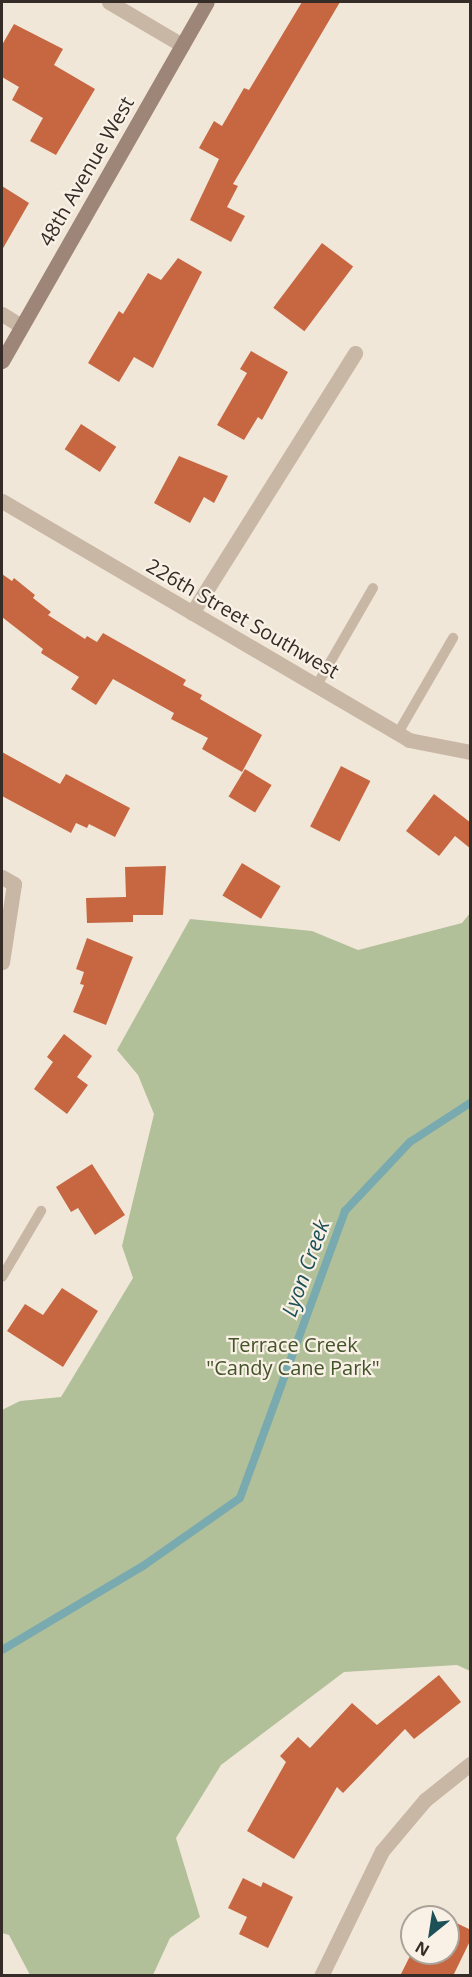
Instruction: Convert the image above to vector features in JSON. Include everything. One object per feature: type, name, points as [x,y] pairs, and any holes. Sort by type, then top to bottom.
[{"type":"main road","name":"48th Avenue West","points":[[2,361],[207,2]]},
{"type":"street","points":[[109,2],[182,45]]},
{"type":"street","points":[[2,314],[21,326]]},
{"type":"street","points":[[192,613],[355,353]]},
{"type":"street","name":"226th Street Southwest","points":[[2,501],[409,740],[471,752]]},
{"type":"street","points":[[2,877],[14,884],[2,962]]},
{"type":"street","points":[[321,1976],[382,1851],[425,1800],[471,1764]]},
{"type":"lane","points":[[317,685],[373,588]]},
{"type":"lane","points":[[398,733],[453,638]]},
{"type":"lane","points":[[2,1277],[41,1211]]},
{"type":"green space","name":"Terrace Creek \"Candy Cane Park\"","points":[[470,913],[470,1671],[457,1665],[344,1672],[221,1765],[176,1838],[200,1917],[170,1938],[153,1975],[30,1975],[9,1935],[2,1933],[2,1410],[20,1401],[61,1397],[133,1278],[122,1246],[154,1114],[138,1075],[117,1050],[190,919],[312,931],[358,950],[462,923]]},
{"type":"building","points":[[302,2],[340,2],[233,184],[238,186],[227,207],[245,216],[231,242],[190,220],[219,159],[199,148],[214,121],[222,126],[244,88],[249,90]]},
{"type":"building","points":[[14,24],[63,49],[54,65],[95,89],[56,155],[30,141],[43,118],[12,100],[19,87],[2,77],[2,45]]},
{"type":"building","points":[[2,186],[29,203],[2,250]]},
{"type":"building","points":[[322,243],[353,266],[304,331],[273,308]]},
{"type":"building","points":[[178,258],[202,272],[153,368],[134,357],[119,382],[88,363],[119,311],[123,314],[148,273],[161,280]]},
{"type":"building","points":[[251,351],[288,372],[262,420],[258,417],[244,440],[217,425],[247,373],[240,369]]},
{"type":"building","points":[[81,424],[116,447],[100,472],[65,449]]},
{"type":"building","points":[[179,456],[228,476],[214,503],[204,497],[190,523],[154,503]]},
{"type":"building","points":[[2,574],[12,581],[14,578],[35,595],[33,598],[51,612],[48,615],[85,639],[87,636],[97,642],[103,633],[186,680],[183,685],[202,695],[200,699],[262,735],[242,772],[202,749],[208,738],[171,719],[174,713],[113,679],[96,705],[71,689],[79,677],[41,653],[43,649],[2,617]]},
{"type":"building","points":[[2,752],[60,784],[66,774],[130,808],[115,837],[89,824],[87,828],[76,823],[71,833],[2,796]]},
{"type":"building","points":[[341,766],[370,781],[340,842],[310,827]]},
{"type":"building","points":[[245,769],[272,785],[255,812],[229,796]]},
{"type":"building","points":[[434,794],[471,823],[471,849],[455,836],[439,856],[406,831]]},
{"type":"building","points":[[242,863],[281,886],[261,919],[222,896]]},
{"type":"building","points":[[166,866],[163,915],[133,915],[133,922],[87,923],[86,898],[126,897],[125,867]]},
{"type":"building","points":[[87,938],[133,957],[106,1025],[73,1012],[84,985],[80,984],[84,972],[76,969]]},
{"type":"building","points":[[64,1034],[92,1056],[77,1077],[88,1085],[67,1114],[34,1089],[53,1062],[47,1057]]},
{"type":"building","points":[[92,1164],[125,1215],[95,1235],[78,1208],[71,1212],[56,1187]]},
{"type":"building","points":[[62,1288],[98,1311],[63,1367],[7,1331],[25,1304],[43,1315]]},
{"type":"building","points":[[439,1675],[461,1702],[414,1739],[405,1729],[343,1793],[337,1787],[294,1859],[247,1831],[286,1762],[280,1756],[298,1737],[310,1748],[352,1703],[377,1725]]},
{"type":"building","points":[[243,1878],[261,1887],[263,1882],[293,1897],[268,1948],[239,1934],[247,1917],[228,1908]]},
{"type":"building","points":[[460,1925],[471,1930],[471,1939],[460,1962]]},
{"type":"building","points":[[406,1965],[458,1965],[453,1976],[400,1976]]},
{"type":"waterway","name":"Lyon Creek","points":[[2,1650],[143,1566],[240,1498],[345,1211],[410,1142],[470,1103]]}]
